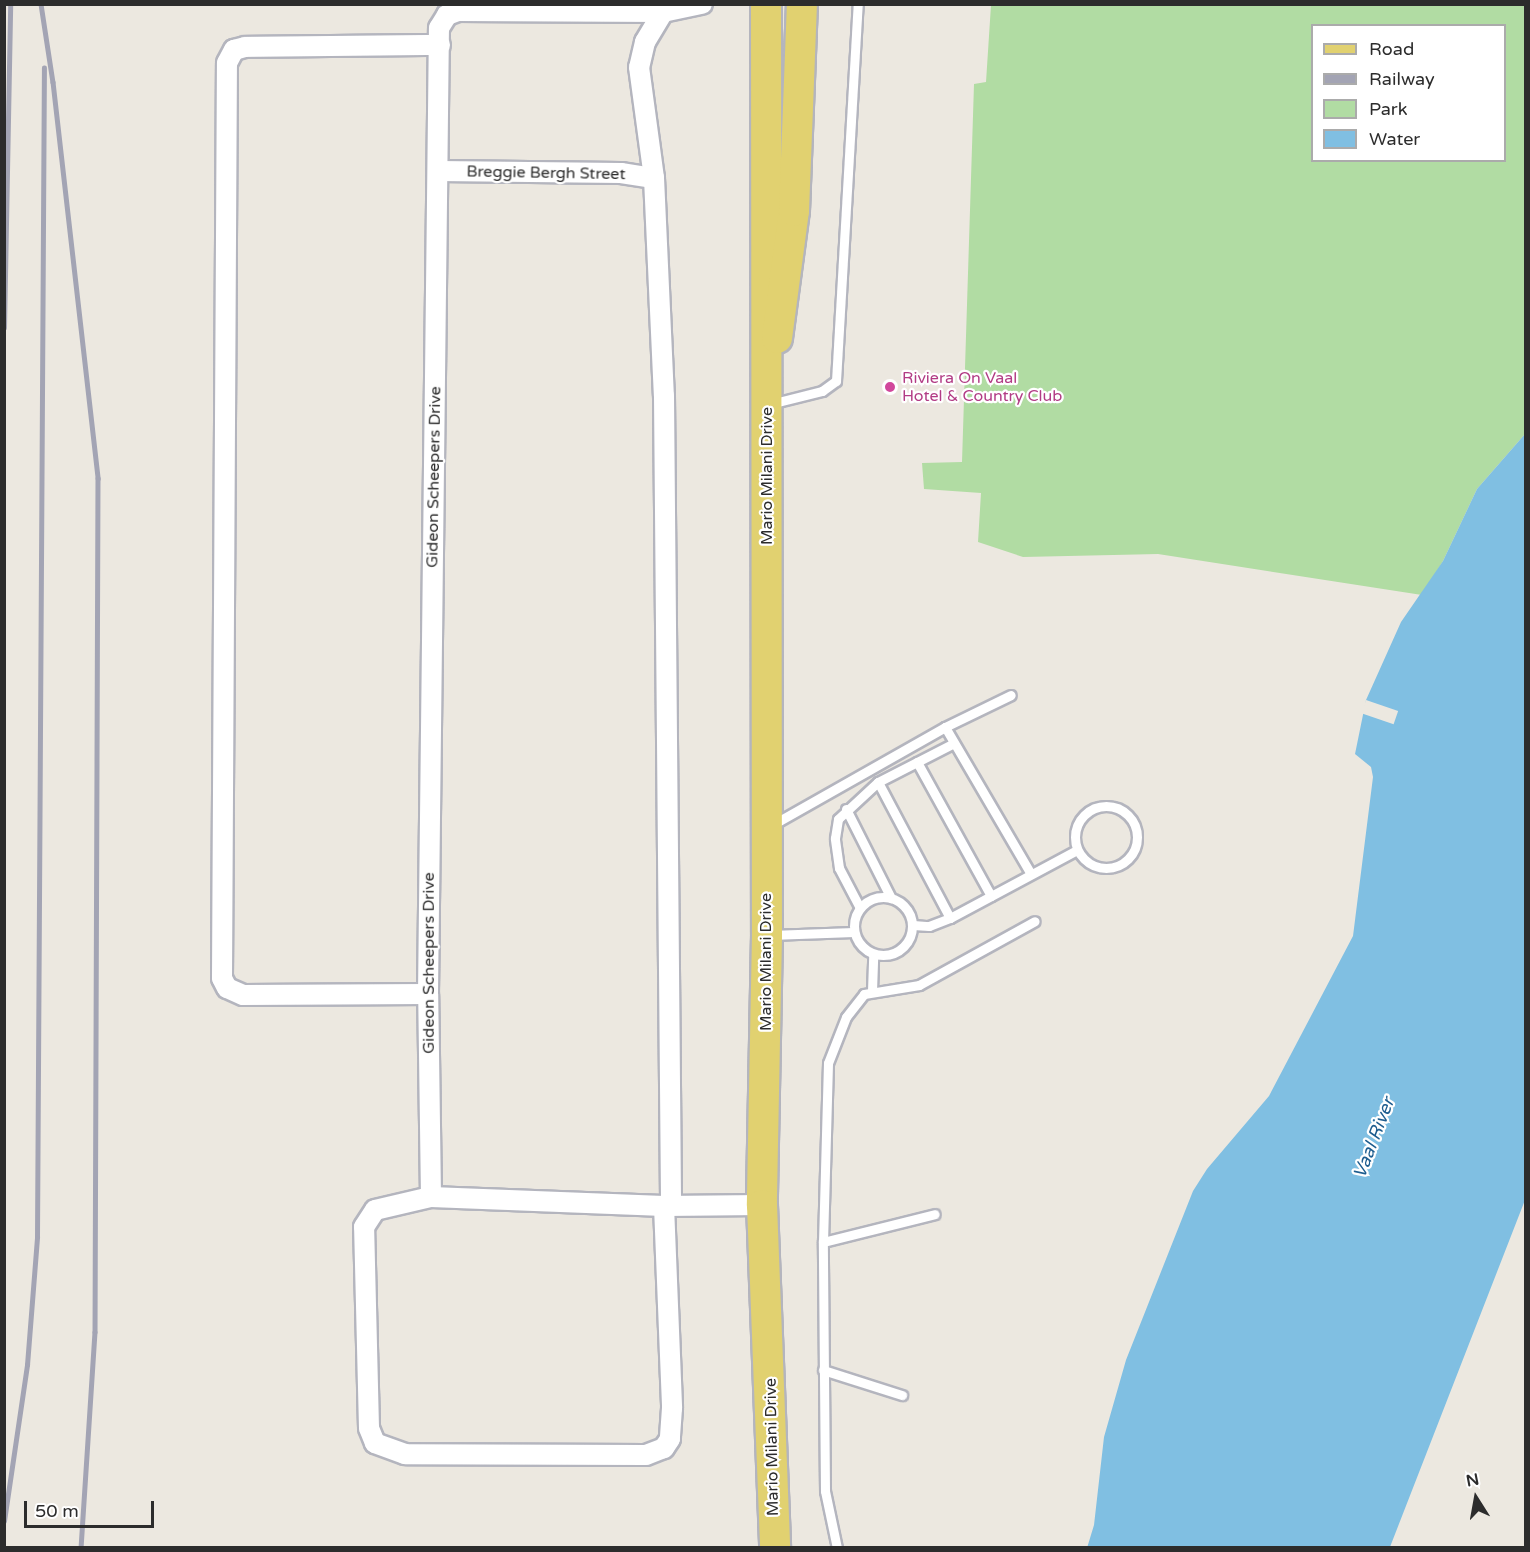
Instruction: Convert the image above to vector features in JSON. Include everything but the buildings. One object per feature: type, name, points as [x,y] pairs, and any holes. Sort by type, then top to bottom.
[{"type":"main road","name":"Mario Milani Drive","points":[[766,4],[764,330],[768,390],[765,829],[767,935],[762,1205],[775,1548]]},
{"type":"main road","name":"Mario Milani Drive","points":[[768,390],[781,322],[793,233],[800,108],[802,4]]},
{"type":"main road","points":[[764,108],[800,108]]},
{"type":"street","name":"Gideon Scheepers Drive","points":[[431,1197],[428,994],[441,23],[458,11],[663,12],[702,4]]},
{"type":"street","points":[[663,12],[645,42],[639,67],[654,178],[664,396],[667,1206],[672,1408],[670,1439],[664,1448],[646,1455],[400,1454],[379,1446],[369,1428],[365,1223],[372,1212],[388,1204],[431,1197],[667,1206],[762,1205]]},
{"type":"street","points":[[428,994],[243,995],[227,988],[222,978],[226,63],[231,53],[245,47],[440,45]]},
{"type":"street","name":"Breggie Bergh Street","points":[[438,171],[621,173],[654,178]]},
{"type":"lane","points":[[768,390],[822,391],[836,381],[858,4]]},
{"type":"lane","points":[[765,829],[945,727],[1011,695]]},
{"type":"lane","points":[[945,727],[1031,874]]},
{"type":"lane","points":[[860,908],[844,883],[837,858],[836,825],[846,809],[878,782],[954,743]]},
{"type":"lane","points":[[917,762],[991,896]]},
{"type":"lane","points":[[878,782],[950,918]]},
{"type":"lane","points":[[1108,805],[1118,808],[1133,821],[1137,830],[1134,850],[1120,864],[1101,868],[1091,864],[1077,850],[1075,829],[1087,811],[1108,805]]},
{"type":"lane","points":[[846,809],[891,898],[906,908],[913,925],[908,943],[901,950],[882,956],[873,954],[858,941],[854,932],[860,908],[869,901],[891,898]]},
{"type":"lane","points":[[913,925],[929,926],[950,918],[1077,850]]},
{"type":"lane","points":[[837,1548],[825,1491],[823,1242],[826,1075],[851,1008],[872,991],[919,985],[1035,921]]},
{"type":"lane","points":[[767,935],[854,932]]},
{"type":"lane","points":[[872,991],[873,954]]},
{"type":"lane","points":[[823,1242],[935,1214]]},
{"type":"lane","points":[[823,1370],[902,1395]]},
{"type":"green space","points":[[991,5],[1525,5],[1525,434],[1477,489],[1443,561],[1422,595],[1158,554],[1023,557],[978,542],[981,493],[924,489],[922,463],[962,462],[974,84],[986,82]]},
{"type":"water","name":"Vaal River","points":[[1525,434],[1525,1200],[1390,1547],[1087,1548],[1094,1525],[1104,1437],[1126,1360],[1193,1191],[1207,1169],[1269,1096],[1353,936],[1373,777],[1371,767],[1355,754],[1366,700],[1401,622],[1443,561],[1477,489]]},
{"type":"pier","points":[[1366,700],[1398,711],[1394,724],[1361,713]]},
{"type":"railway","points":[[4,328],[10,4]]},
{"type":"railway","points":[[41,4],[53,82],[98,478],[95,1332],[81,1548]]},
{"type":"railway","points":[[4,1521],[27,1365],[37,1237],[44,68]]},
{"type":"place","name":"Riviera On Vaal Hotel & Country Club","points":[[890,387]]}]
